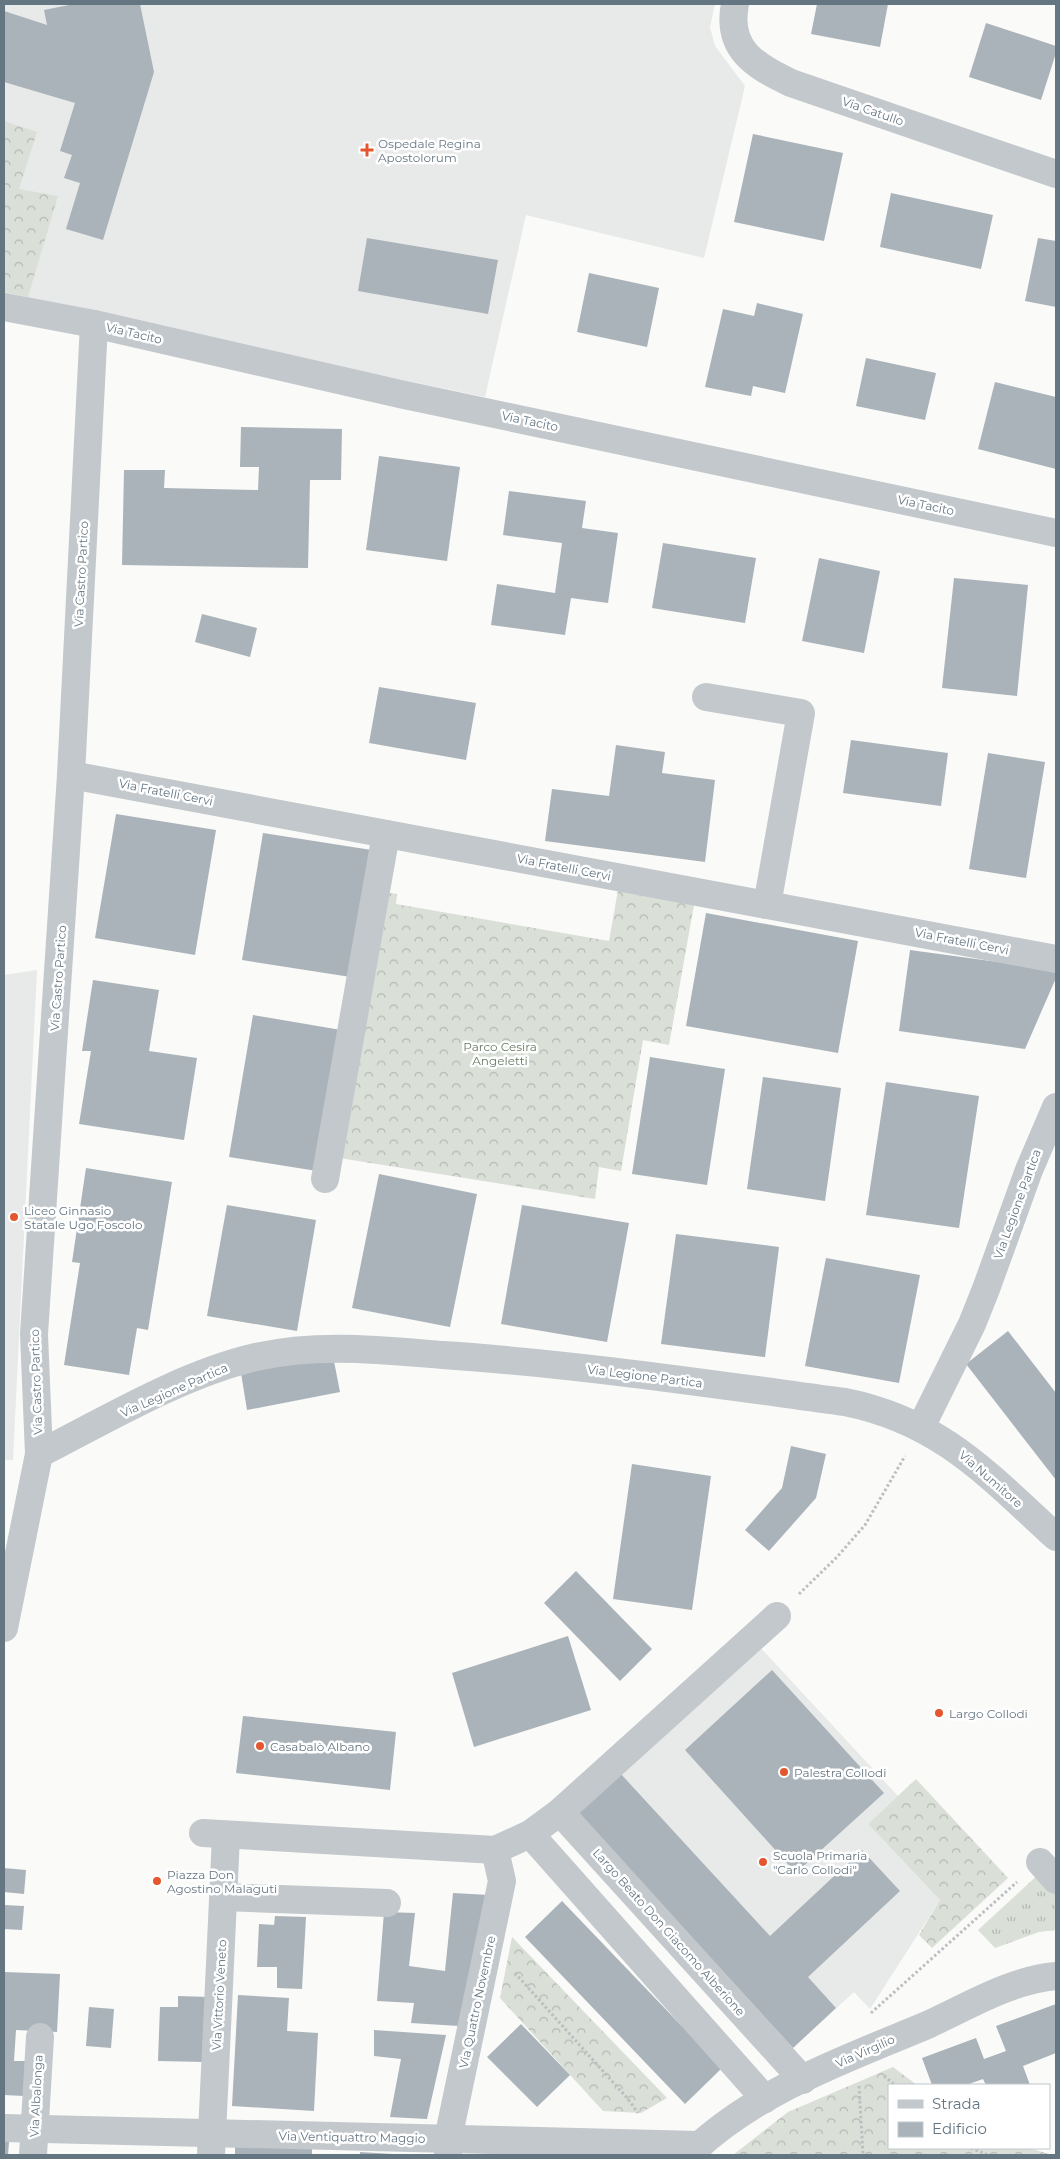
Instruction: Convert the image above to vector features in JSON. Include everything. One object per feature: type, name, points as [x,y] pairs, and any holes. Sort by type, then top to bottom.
[{"type":"street","name":"Via Catullo","points":[[735,4],[733,22],[735,38],[745,54],[769,73],[800,86],[1056,174]]},
{"type":"street","name":"Via Tacito","points":[[4,307],[94,324],[409,396],[1056,533]]},
{"type":"street","name":"Via Castro Partico","points":[[4,1628],[39,1454],[34,1334],[71,775],[94,324]]},
{"type":"street","points":[[706,697],[801,713],[767,905]]},
{"type":"street","name":"Via Fratelli Cervi","points":[[71,775],[1056,959]]},
{"type":"street","points":[[324,1179],[386,834]]},
{"type":"street","name":"Via Legione Partica","points":[[39,1454],[150,1398],[217,1369],[255,1357],[282,1352],[339,1347],[523,1360],[845,1402],[880,1410],[921,1427],[972,1324],[1029,1170],[1056,1107]]},
{"type":"street","name":"Via Numitore","points":[[921,1427],[959,1450],[1056,1537]]},
{"type":"street","points":[[495,1850],[530,1834],[560,1812],[777,1616]]},
{"type":"street","name":"Largo Beato Don Giacomo Alberione","points":[[560,1812],[803,2080]]},
{"type":"street","name":"Via Vittorio Veneto","points":[[211,2144],[223,1897],[215,1834],[495,1850]]},
{"type":"street","points":[[530,1834],[765,2099]]},
{"type":"street","name":"Via Quattro Novembre","points":[[448,2147],[502,1881],[495,1850]]},
{"type":"street","points":[[223,1897],[387,1903]]},
{"type":"street","name":"Via Virgilio","points":[[694,2150],[731,2120],[765,2099],[858,2053],[925,2026],[1009,1988],[1044,1977],[1056,1976]]},
{"type":"street","name":"Via Albalonga","points":[[34,2142],[40,2037]]},
{"type":"street","name":"Via Ventiquattro Maggio","points":[[4,2128],[34,2142],[448,2147],[649,2144],[694,2150]]},
{"type":"path","points":[[777,1616],[836,1558],[864,1525],[880,1501],[921,1427]]},
{"type":"path","points":[[863,2155],[858,2053],[865,2019],[1048,1871]]},
{"type":"path","points":[[487,1958],[516,1974],[628,2100],[641,2118],[649,2144]]},
{"type":"path","points":[[973,2149],[988,2155]]},
{"type":"shaded area","name":"Ospedale Regina Apostolorum","points":[[4,4],[715,4],[710,27],[715,46],[745,86],[704,258],[526,215],[485,397],[4,297]]},
{"type":"shaded area","name":"Liceo Ginnasio Statale Ugo Foscolo","points":[[37,970],[13,1460],[4,1460],[4,975]]},
{"type":"shaded area","name":"Scuola Primaria \"Carlo Collodi\"","points":[[760,1647],[898,1796],[868,1824],[940,1900],[870,2009],[854,1992],[793,2048],[577,1812]]},
{"type":"green space","points":[[4,121],[37,132],[19,189],[58,196],[28,297],[4,292]]},
{"type":"green space","name":"Parco Cesira Angeletti","points":[[618,890],[694,905],[669,1045],[643,1040],[621,1171],[599,1167],[595,1199],[333,1157],[381,892],[397,894],[396,904],[609,941]]},
{"type":"green space","points":[[916,1779],[1008,1878],[932,1948],[919,1935],[940,1900],[868,1824]]},
{"type":"green space","points":[[1040,1873],[1056,1890],[1056,1930],[1039,1932],[995,1948],[978,1930]]},
{"type":"green space","points":[[512,1937],[667,2098],[641,2113],[603,2111],[500,1998]]},
{"type":"green space","points":[[893,2067],[916,2084],[888,2084],[888,2149],[1032,2149],[1052,2155],[733,2155],[788,2112]]},
{"type":"building","points":[[74,4],[140,4],[154,72],[103,240],[66,229],[80,183],[64,178],[72,155],[60,151],[75,103],[4,82],[4,11],[47,25],[44,10]]},
{"type":"building","points":[[817,4],[888,4],[880,47],[811,34]]},
{"type":"building","points":[[986,23],[1056,46],[1056,53],[1041,100],[969,77]]},
{"type":"building","points":[[753,134],[843,153],[824,241],[734,222]]},
{"type":"building","points":[[891,193],[993,215],[981,269],[880,247]]},
{"type":"building","points":[[367,238],[498,260],[488,314],[358,291]]},
{"type":"building","points":[[1038,238],[1056,241],[1056,307],[1025,301]]},
{"type":"building","points":[[589,273],[659,288],[647,347],[577,332]]},
{"type":"building","points":[[757,303],[803,314],[785,393],[753,386],[751,396],[705,387],[723,309],[754,316]]},
{"type":"building","points":[[866,358],[936,373],[925,420],[856,406]]},
{"type":"building","points":[[995,382],[1056,397],[1056,469],[978,449]]},
{"type":"building","points":[[241,427],[342,429],[341,480],[310,480],[308,568],[122,565],[124,470],[165,470],[164,488],[258,490],[259,467],[240,467]]},
{"type":"building","points":[[379,456],[460,467],[447,561],[366,550]]},
{"type":"building","points":[[509,491],[586,501],[582,528],[618,533],[608,603],[571,598],[565,635],[491,625],[497,584],[555,593],[562,543],[503,535]]},
{"type":"building","points":[[663,543],[756,558],[745,623],[652,608]]},
{"type":"building","points":[[819,558],[880,571],[864,653],[802,641]]},
{"type":"building","points":[[954,578],[1028,585],[1017,696],[942,688]]},
{"type":"building","points":[[202,614],[257,628],[250,657],[195,642]]},
{"type":"building","points":[[379,687],[476,703],[466,760],[369,743]]},
{"type":"building","points":[[851,740],[948,753],[941,806],[843,793]]},
{"type":"building","points":[[616,745],[665,752],[662,773],[715,780],[705,862],[545,841],[552,789],[609,796]]},
{"type":"building","points":[[988,753],[1045,762],[1026,878],[969,869]]},
{"type":"building","points":[[116,814],[216,830],[195,955],[95,938]]},
{"type":"building","points":[[263,833],[378,851],[357,978],[242,960]]},
{"type":"building","points":[[706,913],[858,941],[838,1053],[686,1026]]},
{"type":"building","points":[[910,950],[1056,970],[1056,978],[1025,1049],[899,1031]]},
{"type":"building","points":[[93,980],[159,990],[149,1051],[197,1058],[184,1140],[79,1124],[91,1051],[82,1051]]},
{"type":"building","points":[[253,1015],[341,1030],[317,1171],[229,1157]]},
{"type":"building","points":[[650,1057],[725,1069],[707,1185],[632,1174]]},
{"type":"building","points":[[763,1077],[841,1088],[825,1201],[747,1189]]},
{"type":"building","points":[[886,1082],[979,1096],[959,1228],[866,1215]]},
{"type":"building","points":[[86,1168],[172,1182],[148,1330],[137,1328],[129,1375],[64,1365],[80,1263],[72,1262]]},
{"type":"building","points":[[379,1174],[477,1194],[450,1327],[352,1308]]},
{"type":"building","points":[[227,1205],[316,1220],[297,1331],[207,1316]]},
{"type":"building","points":[[522,1205],[629,1223],[607,1342],[501,1324]]},
{"type":"building","points":[[676,1234],[779,1247],[765,1357],[661,1344]]},
{"type":"building","points":[[826,1258],[920,1275],[899,1383],[805,1366]]},
{"type":"building","points":[[1008,1331],[1056,1393],[1056,1480],[966,1364]]},
{"type":"building","points":[[333,1356],[340,1392],[247,1410],[241,1373]]},
{"type":"building","points":[[791,1446],[826,1454],[816,1498],[769,1551],[745,1530],[782,1488]]},
{"type":"building","points":[[632,1464],[711,1476],[692,1610],[613,1599]]},
{"type":"building","points":[[576,1571],[652,1649],[620,1681],[544,1603]]},
{"type":"building","points":[[568,1636],[591,1710],[474,1747],[452,1673]]},
{"type":"building","name":"Palestra Collodi","points":[[772,1670],[884,1793],[796,1873],[685,1750]]},
{"type":"building","points":[[243,1716],[396,1732],[390,1790],[236,1773]]},
{"type":"building","points":[[620,1773],[770,1936],[862,1850],[900,1891],[808,1977],[836,2008],[793,2048],[577,1812]]},
{"type":"building","points":[[4,1868],[26,1870],[24,1894],[4,1892]]},
{"type":"building","points":[[453,1893],[489,1895],[459,2026],[411,2023],[414,2003],[377,2001],[384,1912],[415,1913],[409,1966],[445,1971]]},
{"type":"building","points":[[562,1901],[722,2068],[685,2104],[525,1937]]},
{"type":"building","points":[[4,1905],[24,1906],[22,1930],[4,1929]]},
{"type":"building","points":[[275,1916],[306,1917],[302,1989],[277,1988],[277,1967],[257,1967],[259,1924],[274,1925]]},
{"type":"building","points":[[4,1972],[60,1974],[57,2032],[16,2030],[14,2061],[25,2061],[24,2096],[4,2095]]},
{"type":"building","points":[[238,1995],[289,1998],[287,2031],[318,2033],[314,2111],[232,2106]]},
{"type":"building","points":[[178,1996],[208,1997],[206,2062],[158,2061],[160,2007],[178,2007]]},
{"type":"building","points":[[1056,2004],[1056,2053],[1023,2066],[1030,2084],[986,2084],[983,2079],[969,2084],[932,2084],[922,2058],[976,2038],[984,2059],[1006,2051],[996,2026]]},
{"type":"building","points":[[89,2007],[114,2009],[111,2048],[86,2046]]},
{"type":"building","points":[[521,2024],[570,2075],[537,2107],[487,2057]]},
{"type":"building","points":[[374,2030],[446,2035],[427,2119],[390,2117],[401,2059],[374,2056]]},
{"type":"building","points":[[235,2141],[312,2143],[312,2155],[235,2155]]},
{"type":"building","points":[[4,2142],[9,2142],[8,2155],[4,2155]]},
{"type":"building","points":[[360,2152],[393,2154],[393,2155],[360,2155]]},
{"type":"place","name":"Ospedale Regina Apostolorum","points":[[367,150]]},
{"type":"place","name":"Liceo Ginnasio Statale Ugo Foscolo","points":[[14,1217]]},
{"type":"place","name":"Largo Collodi","points":[[939,1713]]},
{"type":"place","name":"Casabalò Albano","points":[[260,1746]]},
{"type":"place","name":"Palestra Collodi","points":[[784,1772]]},
{"type":"place","name":"Scuola Primaria \"Carlo Collodi\"","points":[[763,1862]]},
{"type":"place","name":"Piazza Don Agostino Malaguti","points":[[157,1881]]}]
